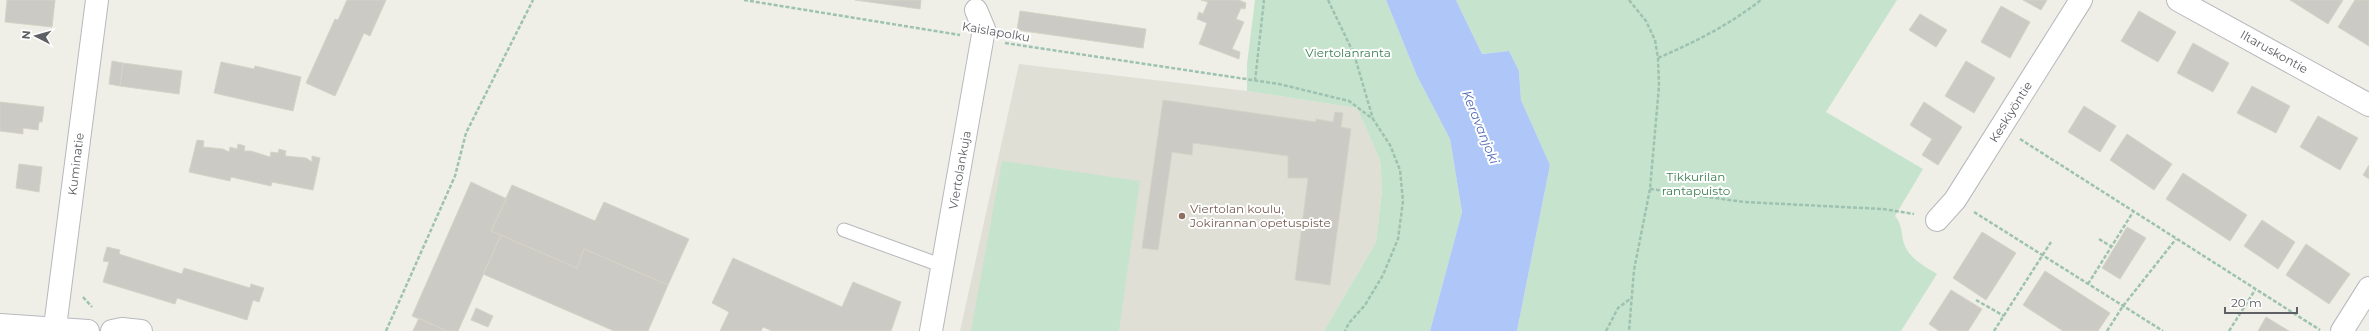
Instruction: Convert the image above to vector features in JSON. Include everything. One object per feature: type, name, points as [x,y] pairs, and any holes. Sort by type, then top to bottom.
[{"type":"street","name":"Kuminatie","points":[[55,327],[97,0]]},
{"type":"street","name":"Keskiyöntie","points":[[1937,220],[1955,200],[2080,0]]},
{"type":"street","name":"Iltaruskontie","points":[[2178,0],[2369,105]]},
{"type":"street","name":"Viertolankuja","points":[[931,331],[983,39],[984,29],[976,10]]},
{"type":"street","points":[[2342,331],[2369,288]]},
{"type":"street","points":[[0,324],[80,330]]},
{"type":"street","points":[[112,331],[122,329],[141,331]]},
{"type":"lane","points":[[844,230],[943,266]]},
{"type":"path","points":[[386,331],[455,176],[466,133],[533,0]]},
{"type":"path","name":"Kaislapolku","points":[[744,0],[983,39],[1280,84],[1349,101],[1373,119]]},
{"type":"path","points":[[1255,81],[1264,0]]},
{"type":"path","points":[[1328,0],[1354,54],[1373,119],[1390,145],[1400,170],[1403,201],[1398,239],[1383,275],[1365,305],[1349,323],[1345,331]]},
{"type":"path","points":[[1629,0],[1646,21],[1654,40],[1658,58],[1658,94],[1650,189],[1634,270],[1630,299],[1629,331]]},
{"type":"path","points":[[1658,58],[1696,42],[1738,18],[1761,0]]},
{"type":"path","points":[[2001,127],[2255,290],[2322,331]]},
{"type":"path","points":[[1650,189],[1744,202],[1883,209],[1906,212],[1937,220]]},
{"type":"path","points":[[1955,200],[2163,331]]},
{"type":"path","points":[[2088,284],[2133,212]]},
{"type":"path","points":[[2100,239],[2112,246]]},
{"type":"path","points":[[2107,331],[2123,306],[2176,239]]},
{"type":"path","points":[[1994,331],[2051,242]]},
{"type":"path","points":[[2229,331],[2255,290]]},
{"type":"path","points":[[1606,331],[1618,308],[1630,299]]},
{"type":"path","points":[[1976,300],[2004,316]]},
{"type":"shaded area","name":"Viertolan koulu, Jokirannan opetuspiste","points":[[1019,64],[1247,91],[1357,108],[1380,160],[1382,190],[1376,242],[1324,331],[960,331]]},
{"type":"green space","name":"Viertolanranta","points":[[1255,0],[1386,0],[1417,76],[1450,139],[1462,212],[1430,331],[1324,331],[1376,242],[1382,190],[1380,160],[1357,108],[1247,91],[1247,64]]},
{"type":"green space","name":"Tikkurilan rantapuisto","points":[[1456,0],[1897,0],[1826,112],[1923,169],[1895,216],[1900,224],[1906,248],[1920,263],[1937,274],[1901,331],[1517,331],[1550,165],[1521,100],[1519,71],[1509,51],[1482,54]]},
{"type":"green space","points":[[1002,161],[1140,181],[1119,331],[971,331]]},
{"type":"water","name":"Keravanjoki","points":[[1386,0],[1456,0],[1482,54],[1509,51],[1519,71],[1521,100],[1550,165],[1517,331],[1430,331],[1462,212],[1450,139],[1417,76]]},
{"type":"building","points":[[7,0],[55,0],[52,27],[5,22]]},
{"type":"building","points":[[347,0],[386,0],[370,36],[364,33],[335,96],[306,83],[335,19],[338,20]]},
{"type":"building","points":[[855,0],[921,0],[920,9]]},
{"type":"building","points":[[1201,0],[1239,0],[1246,3],[1245,9],[1241,8],[1236,19],[1244,22],[1232,49],[1240,52],[1239,59],[1199,44],[1207,23],[1197,19],[1199,12],[1203,14],[1208,2]]},
{"type":"building","points":[[2023,0],[2047,0],[2041,10]]},
{"type":"building","points":[[2290,0],[2343,0],[2328,24]]},
{"type":"building","points":[[2355,0],[2369,0],[2369,46],[2338,27]]},
{"type":"building","points":[[2001,6],[2030,22],[2010,58],[1981,42]]},
{"type":"building","points":[[1020,11],[1146,29],[1143,48],[1017,30]]},
{"type":"building","points":[[2139,11],[2176,32],[2158,62],[2121,41]]},
{"type":"building","points":[[1920,14],[1947,30],[1936,47],[1909,30]]},
{"type":"building","points":[[2193,43],[2229,63],[2213,92],[2177,73]]},
{"type":"building","points":[[112,61],[123,63],[120,86],[109,84]]},
{"type":"building","points":[[1966,61],[1995,78],[1974,113],[1945,96]]},
{"type":"building","points":[[221,62],[254,69],[255,66],[301,77],[293,111],[214,93]]},
{"type":"building","points":[[123,63],[182,71],[179,94],[120,86]]},
{"type":"building","points":[[2252,86],[2290,106],[2276,133],[2237,113]]},
{"type":"building","points":[[1163,100],[1316,122],[1316,119],[1333,122],[1335,112],[1343,113],[1341,127],[1351,129],[1330,285],[1295,280],[1308,178],[1288,178],[1288,156],[1193,143],[1192,155],[1172,152],[1158,250],[1142,248]]},
{"type":"building","points":[[0,102],[44,107],[42,122],[39,122],[38,130],[23,128],[23,134],[0,131]]},
{"type":"building","points":[[1924,102],[1962,127],[1938,165],[1922,155],[1932,139],[1910,125]]},
{"type":"building","points":[[2084,106],[2116,126],[2100,152],[2068,132]]},
{"type":"building","points":[[2318,116],[2358,138],[2340,170],[2300,147]]},
{"type":"building","points":[[2127,134],[2172,164],[2154,190],[2110,160]]},
{"type":"building","points":[[197,140],[204,141],[203,147],[223,149],[229,152],[230,147],[237,149],[238,144],[245,146],[244,151],[251,151],[270,157],[271,152],[278,153],[279,149],[286,151],[285,156],[306,158],[312,162],[312,156],[320,158],[313,190],[272,182],[271,186],[231,177],[230,181],[189,172]]},
{"type":"building","points":[[19,164],[42,167],[39,192],[16,188]]},
{"type":"building","points":[[2369,165],[2369,179],[2363,175]]},
{"type":"building","points":[[2183,173],[2247,215],[2230,241],[2166,199]]},
{"type":"building","points":[[471,182],[507,199],[491,231],[501,235],[458,331],[447,331],[412,316]]},
{"type":"building","points":[[512,185],[595,221],[604,202],[689,239],[668,285],[584,249],[577,268],[491,231]]},
{"type":"building","points":[[2262,220],[2295,242],[2278,269],[2244,246]]},
{"type":"building","points":[[2127,227],[2146,238],[2120,279],[2102,268]]},
{"type":"building","points":[[1982,232],[2016,253],[1986,300],[1953,278]]},
{"type":"building","points":[[501,235],[577,268],[584,249],[668,285],[648,331],[614,331],[483,274]]},
{"type":"building","points":[[2306,244],[2350,274],[2329,304],[2286,275]]},
{"type":"building","points":[[107,247],[120,250],[119,254],[182,274],[184,268],[250,288],[251,284],[264,288],[259,302],[253,300],[247,320],[177,298],[175,304],[103,282],[109,262],[103,261]]},
{"type":"building","points":[[733,258],[842,307],[853,282],[901,302],[891,331],[772,331],[763,327],[761,331],[720,331],[729,312],[712,303]]},
{"type":"building","points":[[2045,271],[2110,313],[2098,331],[2063,331],[2023,305]]},
{"type":"building","points":[[1951,290],[1982,309],[1968,331],[1939,331],[1929,324]]},
{"type":"building","points":[[476,308],[493,316],[488,327],[471,320]]},
{"type":"building","points":[[2266,317],[2289,331],[2258,331]]},
{"type":"building","points":[[419,318],[447,331],[413,331]]},
{"type":"place","name":"Viertolan koulu, Jokirannan opetuspiste","points":[[1182,216]]}]
